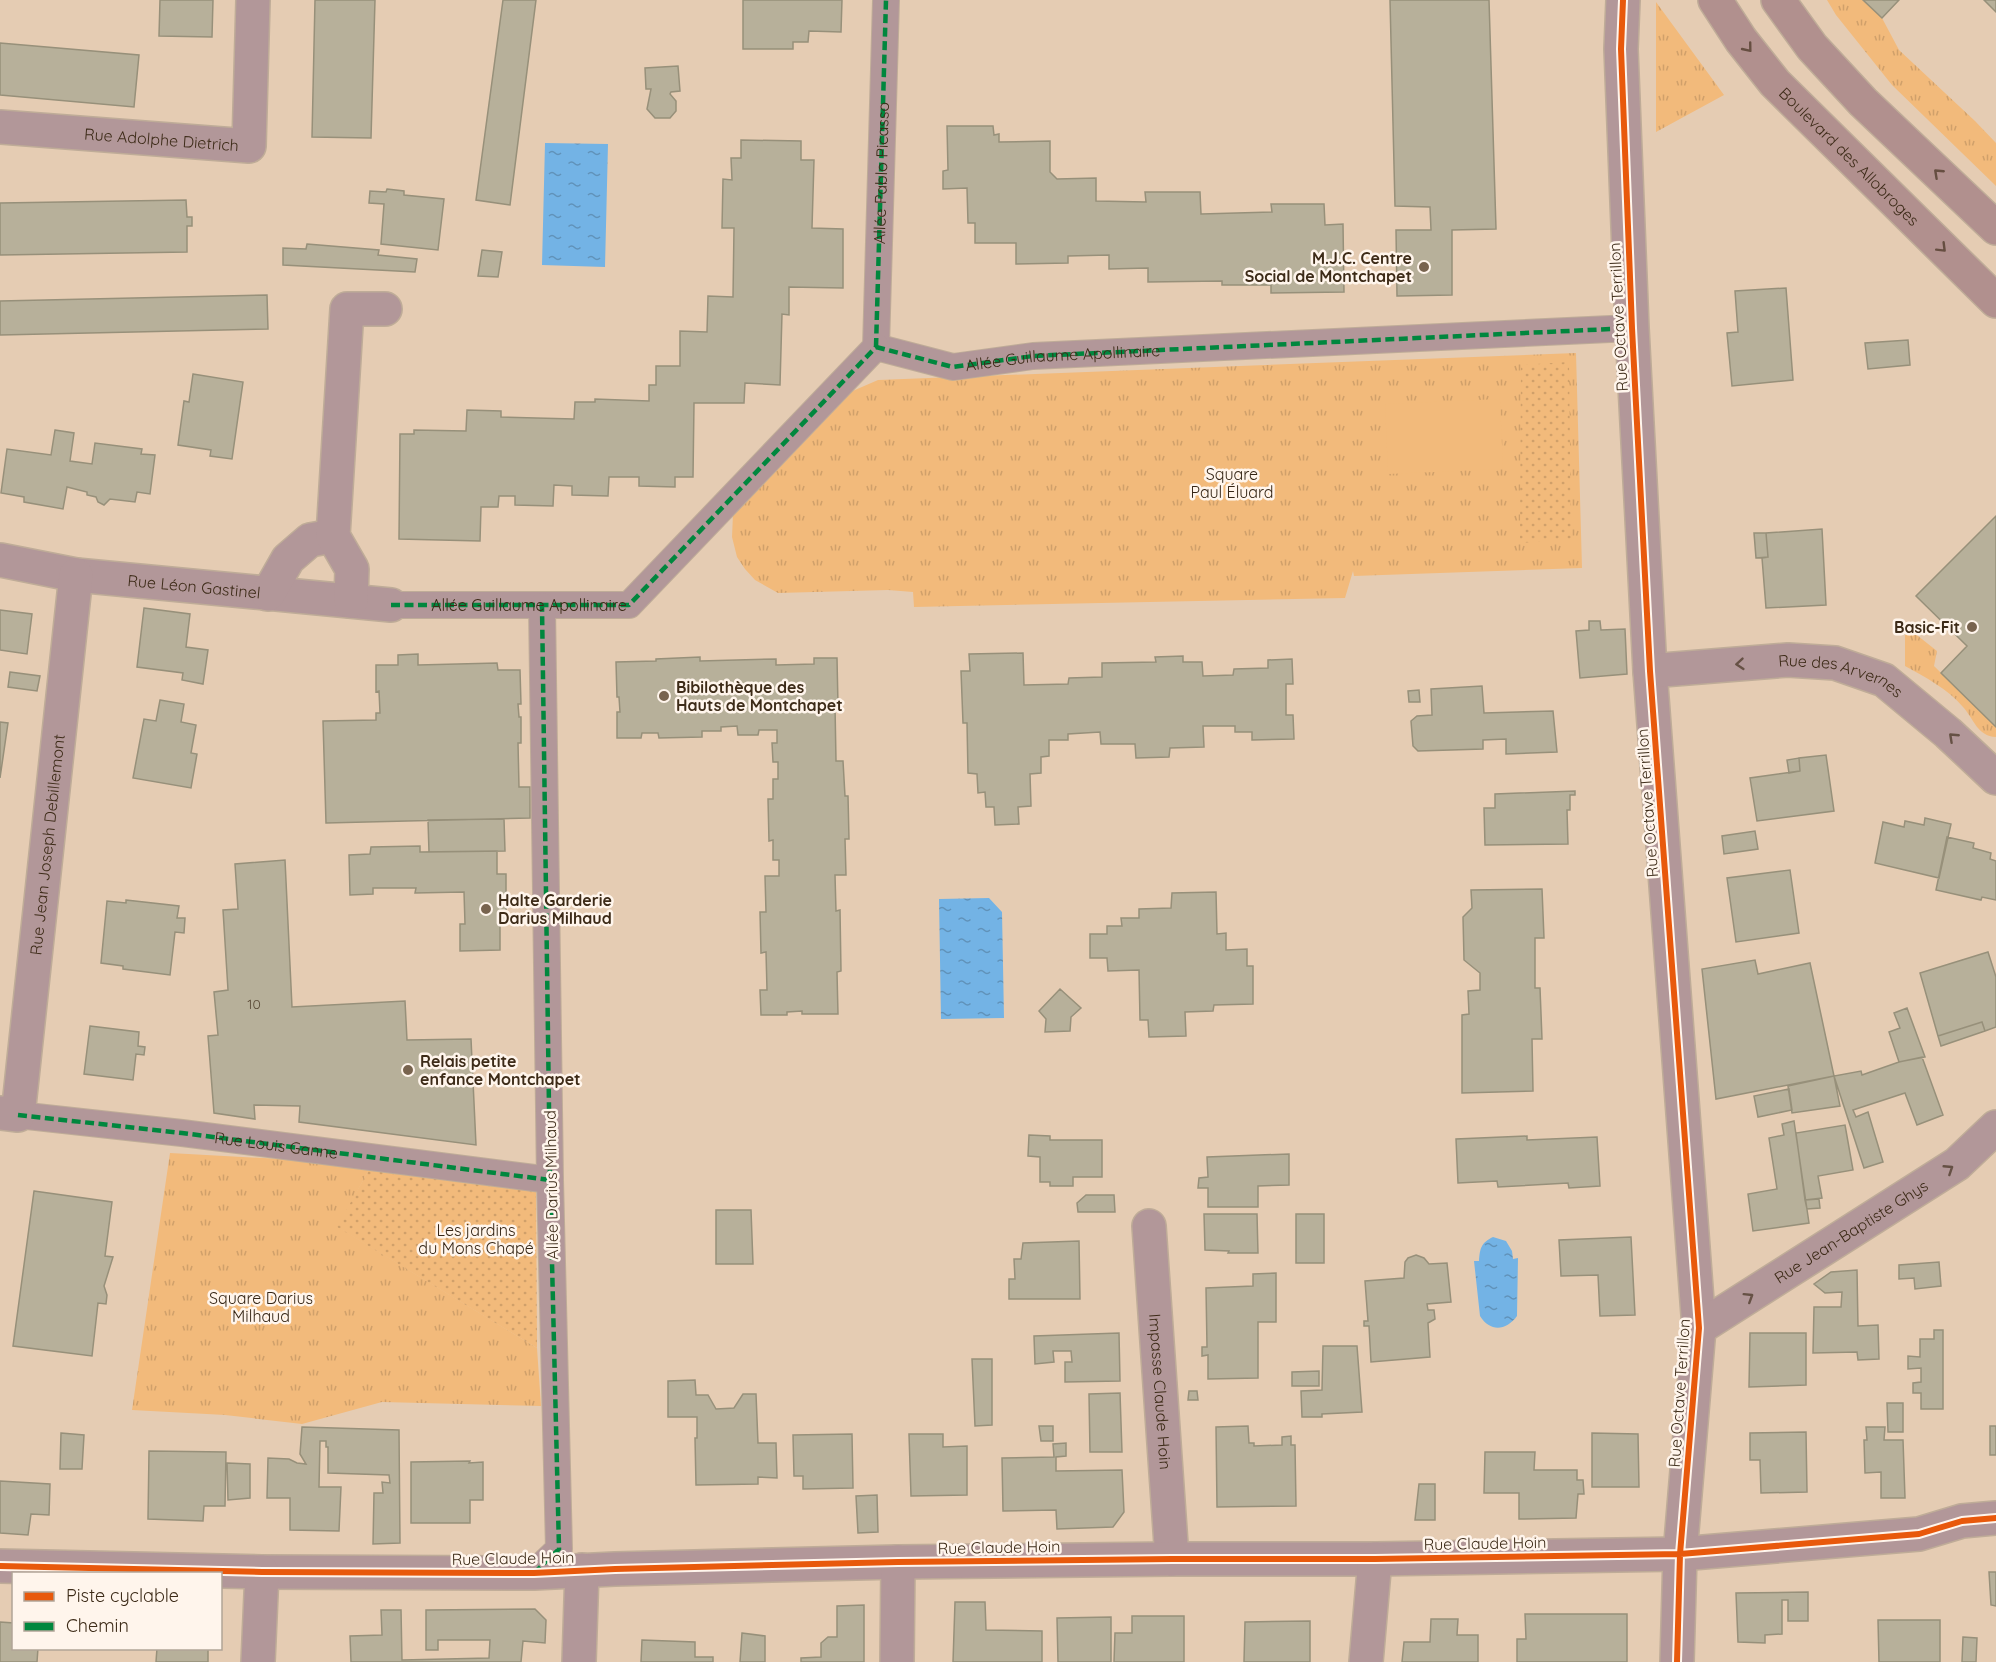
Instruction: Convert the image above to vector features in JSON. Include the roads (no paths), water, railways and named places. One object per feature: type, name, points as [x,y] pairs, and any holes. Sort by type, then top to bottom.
[{"type":"main road","name":"Boulevard des Allobroges","points":[[1715,0],[1741,40],[1775,83],[1996,301]]},
{"type":"main road","points":[[1778,0],[1812,47],[1863,102],[1996,228]]},
{"type":"street","name":"Rue Adolphe Dietrich","points":[[0,127],[249,146],[253,0]]},
{"type":"street","name":"Allée Pablo Picasso","points":[[876,347],[886,0]]},
{"type":"street","name":"Rue Octave Terrillon","points":[[1623,0],[1622,49],[1632,328],[1650,671],[1699,1328],[1680,1554],[1677,1662]]},
{"type":"street","name":"Rue Octave Terrillon","points":[[1622,49],[1631,8],[1635,0]]},
{"type":"street","points":[[351,601],[352,569],[333,536],[347,309],[385,309]]},
{"type":"street","name":"Allée Guillaume Apollinaire","points":[[392,605],[629,605],[876,347],[954,367],[1033,356],[1632,328]]},
{"type":"street","points":[[268,594],[288,559],[310,540],[333,536]]},
{"type":"street","name":"Rue Léon Gastinel","points":[[0,560],[76,575],[392,605]]},
{"type":"street","name":"Rue Jean Joseph Debillemont","points":[[9,1114],[76,575]]},
{"type":"street","name":"Allée Darius Milhaud","points":[[534,1573],[559,1549],[550,1180],[542,606]]},
{"type":"street","name":"Rue des Arvernes","points":[[1650,671],[1788,660],[1835,663],[1884,680],[1948,733],[1996,778]]},
{"type":"street","name":"Rue Louis Ganne","points":[[9,1114],[182,1133],[550,1180]]},
{"type":"street","name":"Rue Jean-Baptiste Ghys","points":[[1699,1328],[1957,1164],[1996,1127]]},
{"type":"street","name":"Impasse Claude Hoin","points":[[1149,1226],[1172,1559]]},
{"type":"street","name":"Rue Claude Hoin","points":[[0,1566],[262,1572],[534,1573],[898,1562],[1375,1559],[1680,1554],[1919,1534],[1962,1521],[1996,1518]]},
{"type":"street","points":[[1366,1662],[1375,1559]]},
{"type":"street","points":[[897,1662],[898,1562]]},
{"type":"street","points":[[579,1662],[582,1570]]},
{"type":"street","points":[[258,1662],[262,1572]]},
{"type":"water","points":[[545,143],[608,144],[605,267],[542,265]]},
{"type":"water","points":[[989,898],[1002,912],[1004,1018],[941,1019],[939,899]]},
{"type":"water","points":[[1493,1237],[1506,1241],[1512,1251],[1513,1259],[1518,1258],[1517,1316],[1508,1325],[1498,1328],[1488,1325],[1480,1316],[1474,1261],[1479,1261],[1482,1246]]},
{"type":"place","name":"M.J.C. Centre Social de Montchapet","points":[[1424,267]]},
{"type":"place","name":"Basic-Fit","points":[[1972,627]]},
{"type":"place","name":"Bibilothèque des Hauts de Montchapet","points":[[664,696]]},
{"type":"place","name":"Halte Garderie Darius Milhaud","points":[[486,909]]},
{"type":"place","name":"Relais petite enfance Montchapet","points":[[408,1070]]},
{"type":"park label","name":"Square Paul Éluard","points":[[1232,483]]},
{"type":"park label","name":"Les jardins du Mons Chapé","points":[[476,1239]]},
{"type":"park label","name":"Square Darius Milhaud","points":[[261,1307]]}]
